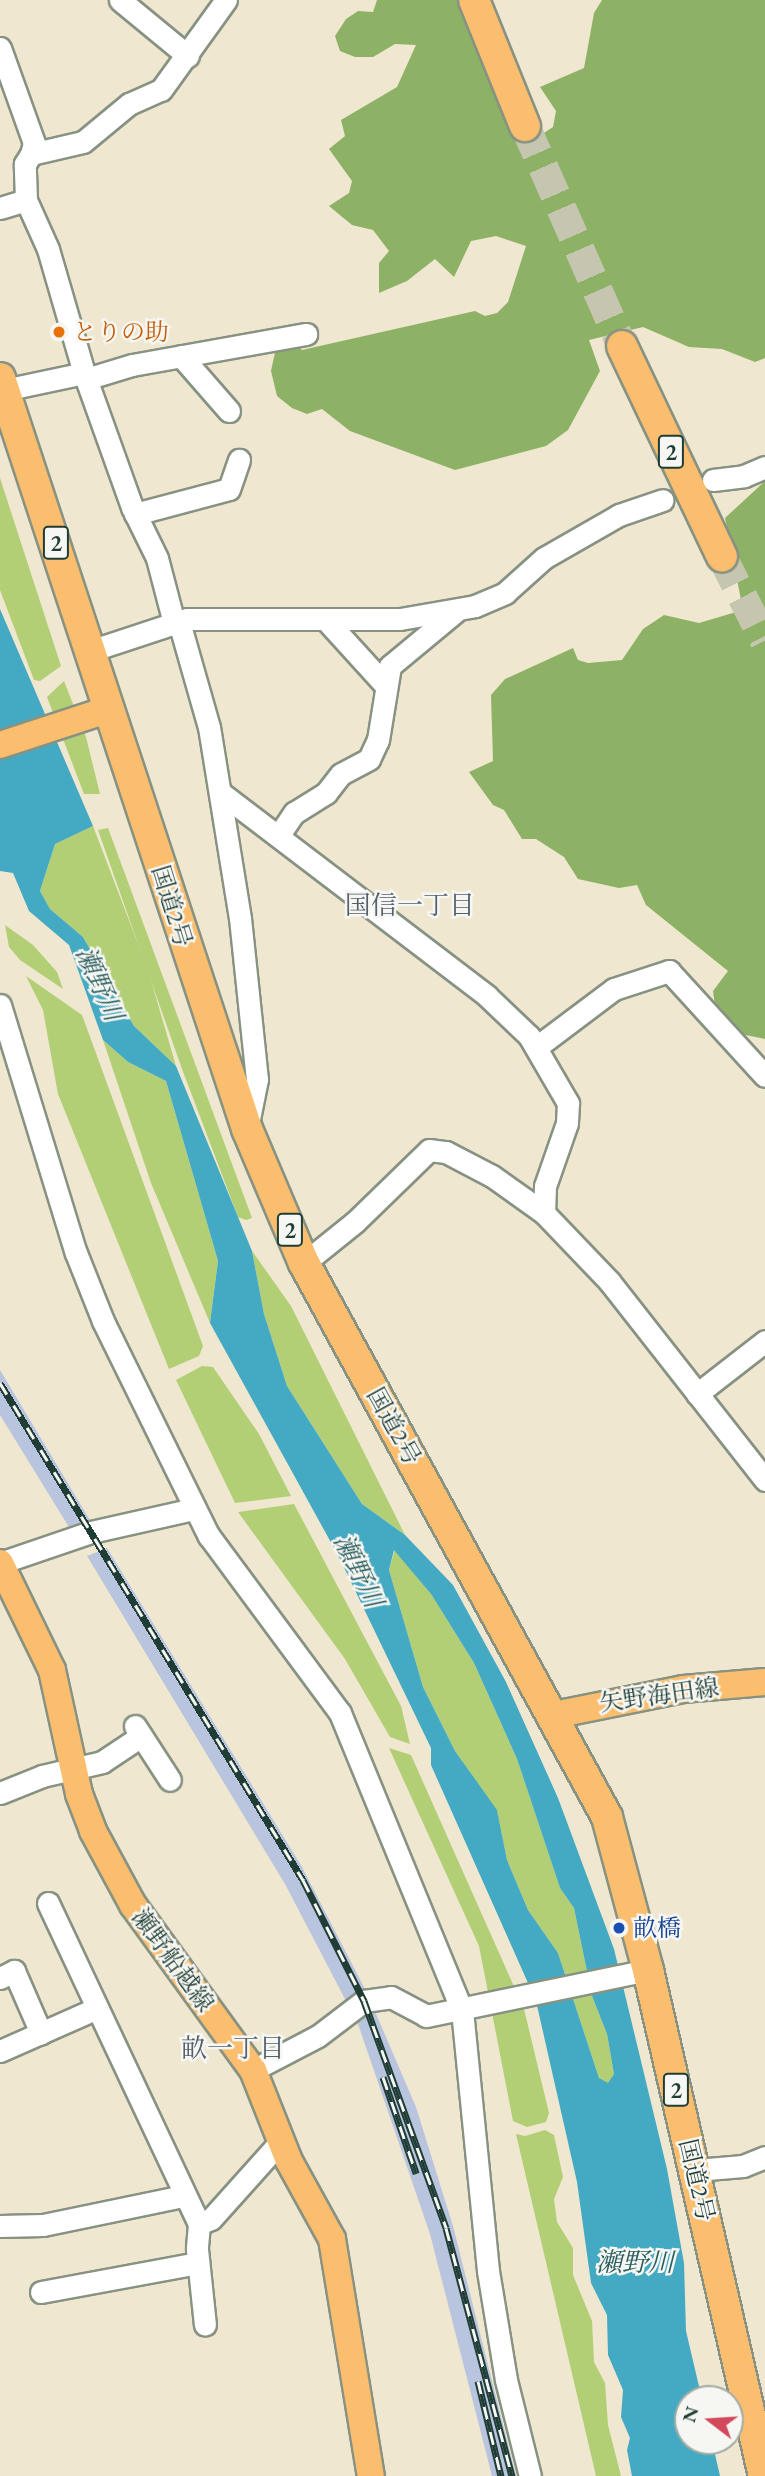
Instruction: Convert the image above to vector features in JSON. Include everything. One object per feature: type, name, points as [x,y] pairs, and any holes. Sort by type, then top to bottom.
[{"type":"highway","points":[[474,0],[525,126]]},
{"type":"highway","name":"2","points":[[622,346],[722,558]]},
{"type":"highway","name":"国道2号","points":[[2,384],[93,650],[211,1029],[247,1129],[304,1263],[554,1715],[607,1818],[636,1972],[696,2170],[764,2476]]},
{"type":"main road","points":[[0,745],[110,709]]},
{"type":"main road","name":"瀬野船越線","points":[[0,1563],[52,1670],[86,1814],[133,1905],[253,2070],[281,2141],[332,2239],[371,2476]]},
{"type":"main road","name":"矢野海田線","points":[[554,1715],[683,1689],[765,1682]]},
{"type":"street","points":[[120,0],[188,56]]},
{"type":"street","points":[[31,154],[94,135],[123,109],[161,90],[226,0]]},
{"type":"street","points":[[0,48],[34,143],[25,164],[26,200],[48,249],[85,376],[135,514],[157,558],[209,727],[221,793],[257,1079],[247,1129]]},
{"type":"street","points":[[0,208],[26,200]]},
{"type":"street","points":[[2,384],[85,376],[306,334]]},
{"type":"street","points":[[181,356],[229,411]]},
{"type":"street","points":[[135,514],[229,489],[239,460]]},
{"type":"street","points":[[713,480],[744,476],[765,467]]},
{"type":"street","points":[[93,650],[177,623],[400,619],[457,611],[506,593],[544,558],[619,514],[663,500]]},
{"type":"street","points":[[279,835],[294,813],[326,793],[341,774],[369,759],[378,740],[390,666],[457,611]]},
{"type":"street","points":[[326,620],[386,686]]},
{"type":"street","points":[[221,793],[487,996],[538,1046],[568,1103],[567,1123],[545,1186],[544,1213]]},
{"type":"street","points":[[538,1046],[614,989],[669,971],[765,1076]]},
{"type":"street","points":[[0,1004],[94,1299],[193,1509],[340,1713],[462,2010],[488,2271],[506,2380],[530,2476]]},
{"type":"street","points":[[304,1263],[355,1222],[429,1150],[446,1152],[492,1176],[544,1213],[610,1281],[765,1480]]},
{"type":"street","points":[[697,1394],[765,1341]]},
{"type":"street","points":[[0,1563],[91,1532],[193,1509]]},
{"type":"street","points":[[0,1793],[74,1768],[102,1762],[138,1731],[170,1780]]},
{"type":"street","points":[[48,1903],[183,2196],[199,2224],[198,2263],[205,2325]]},
{"type":"street","points":[[0,1978],[14,1971],[41,2033]]},
{"type":"street","points":[[253,2070],[318,2036],[364,2001],[391,1997],[426,2016],[484,2006],[636,1972]]},
{"type":"street","points":[[0,2051],[97,2008]]},
{"type":"street","points":[[199,2224],[211,2219],[281,2141]]},
{"type":"street","points":[[696,2170],[743,2166],[765,2157]]},
{"type":"street","points":[[0,2226],[43,2225],[183,2196]]},
{"type":"street","points":[[41,2292],[198,2263]]},
{"type":"shaded area","points":[[0,1370],[100,1537],[80,1545],[0,1415]]},
{"type":"shaded area","points":[[107,1548],[302,1867],[368,1995],[416,2107],[453,2226],[516,2476],[492,2476],[430,2234],[358,2024],[285,1884],[87,1556]]},
{"type":"green space","points":[[377,0],[462,0],[515,139],[530,142],[553,127],[556,111],[540,87],[584,68],[594,13],[602,0],[765,0],[765,358],[755,362],[722,349],[689,347],[643,327],[589,340],[600,371],[568,430],[546,446],[455,470],[350,431],[322,409],[307,414],[292,408],[277,396],[271,371],[276,348],[295,344],[302,350],[475,311],[485,316],[497,313],[508,302],[526,246],[496,236],[471,241],[454,277],[435,259],[407,281],[379,293],[379,263],[389,251],[373,230],[352,225],[329,206],[349,193],[352,181],[329,149],[345,136],[341,120],[397,87],[416,45],[395,44],[373,57],[355,57],[340,51],[335,36],[346,19],[358,11],[373,12]]},
{"type":"green space","points":[[0,478],[61,666],[40,681],[34,680],[0,590]]},
{"type":"green space","points":[[765,481],[765,1039],[736,1033],[715,1006],[713,991],[728,971],[646,905],[637,885],[619,888],[578,879],[564,857],[536,839],[522,839],[504,810],[493,805],[469,772],[493,761],[491,695],[505,679],[573,648],[578,660],[588,663],[622,660],[643,629],[664,615],[699,623],[743,610],[725,518]]},
{"type":"green space","points":[[64,681],[86,737],[100,794],[84,794],[47,697]]},
{"type":"green space","points":[[93,826],[148,970],[176,1066],[134,1026],[83,937],[50,909],[40,891],[55,844]]},
{"type":"green space","points":[[108,828],[252,1218],[246,1220],[238,1217],[182,1069],[98,830]]},
{"type":"green space","points":[[5,925],[33,945],[57,972],[63,989],[20,960],[9,947]]},
{"type":"green space","points":[[26,976],[82,1015],[203,1346],[199,1356],[169,1369],[58,1094],[43,1010]]},
{"type":"green space","points":[[103,1040],[128,1062],[166,1081],[218,1261],[210,1323],[151,1183]]},
{"type":"green space","points":[[252,1251],[291,1306],[405,1535],[362,1504],[287,1386],[264,1314]]},
{"type":"green space","points":[[202,1366],[213,1367],[259,1434],[291,1496],[235,1503],[176,1380]]},
{"type":"green space","points":[[294,1504],[401,1706],[410,1744],[390,1737],[345,1659],[238,1512]]},
{"type":"green space","points":[[395,1549],[431,1594],[474,1663],[517,1759],[560,1888],[574,1908],[592,1996],[607,2034],[614,2074],[608,2084],[599,2078],[558,1953],[528,1910],[507,1860],[497,1811],[455,1751],[423,1687],[389,1570]]},
{"type":"green space","points":[[389,1748],[411,1755],[524,2009],[549,2113],[546,2122],[527,2127],[513,2121],[479,1946]]},
{"type":"green space","points":[[545,2130],[554,2135],[563,2177],[554,2199],[557,2222],[573,2248],[573,2275],[592,2321],[594,2362],[605,2383],[608,2425],[621,2476],[596,2476],[516,2134],[525,2136]]},
{"type":"water","name":"瀬野川","points":[[0,609],[93,826],[55,844],[40,891],[50,909],[83,937],[134,1026],[176,1066],[252,1251],[264,1314],[287,1386],[362,1504],[405,1535],[453,1585],[506,1682],[558,1798],[614,1949],[667,2169],[684,2263],[686,2331],[699,2385],[674,2385],[674,2455],[715,2455],[720,2476],[632,2476],[627,2450],[630,2438],[621,2417],[623,2390],[608,2355],[607,2315],[591,2283],[577,2182],[536,2001],[431,1765],[431,1748],[339,1557],[210,1323],[218,1261],[166,1081],[128,1062],[103,1040],[69,945],[29,911],[13,873],[0,871]],"holes":[[[394,1550],[431,1594],[474,1663],[517,1759],[560,1888],[574,1908],[592,1996],[607,2034],[614,2074],[608,2083],[599,2078],[558,1953],[528,1910],[507,1860],[497,1810],[455,1751],[423,1687],[389,1570]]]},
{"type":"tunnel","points":[[525,126],[622,346]]},
{"type":"tunnel","points":[[722,557],[765,641]]},
{"type":"railway","points":[[0,1383],[303,1880],[364,2001],[446,2228],[512,2476]]},
{"type":"railway","points":[[383,2077],[416,2173]]},
{"type":"railway","points":[[478,2381],[501,2476]]},
{"type":"place","name":"とりの助","points":[[59,332]]},
{"type":"place","name":"畝橋","points":[[619,1928]]},
{"type":"district","name":"国信一丁目","points":[[410,906]]},
{"type":"district","name":"畝一丁目","points":[[233,2049]]}]
